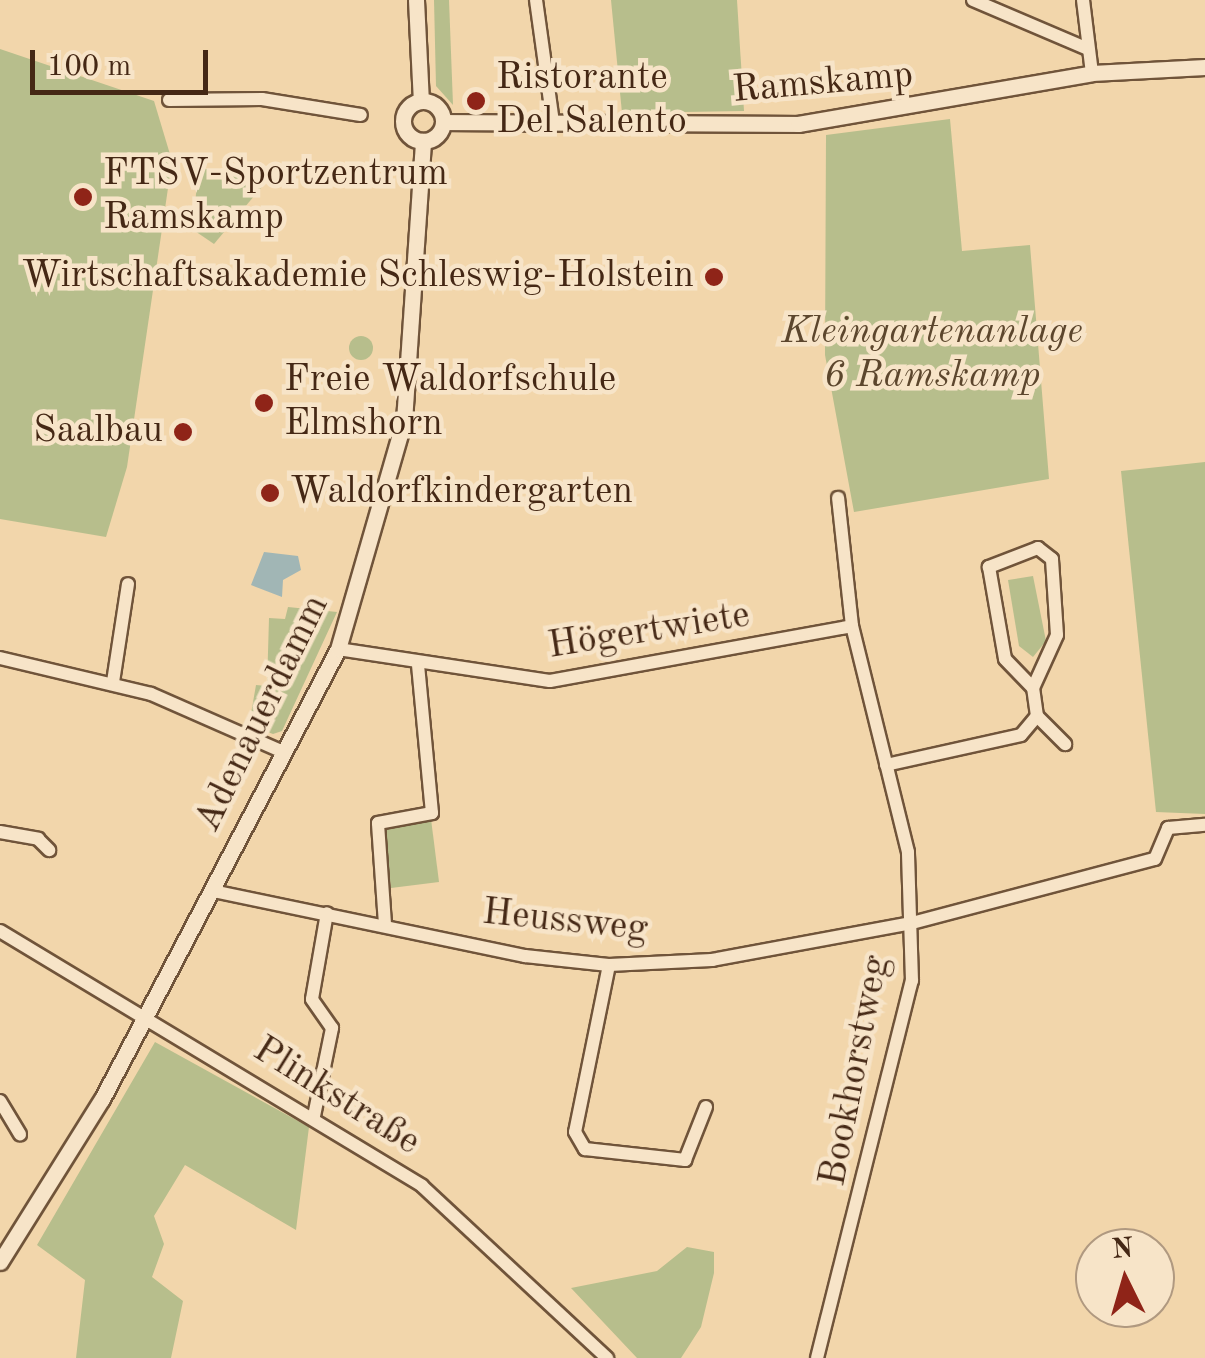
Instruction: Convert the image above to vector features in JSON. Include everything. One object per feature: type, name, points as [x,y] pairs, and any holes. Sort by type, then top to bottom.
[{"type":"street","name":"Adenauerdamm","points":[[0,1262],[145,1018],[338,649],[404,421],[423,142],[402,121],[421,101],[416,0]]},
{"type":"street","points":[[536,0],[553,123]]},
{"type":"street","points":[[973,0],[1088,49]]},
{"type":"street","points":[[1083,0],[1092,73]]},
{"type":"street","name":"Ramskamp","points":[[443,122],[818,123],[1092,73],[1205,67]]},
{"type":"street","points":[[169,100],[262,99],[361,115]]},
{"type":"street","points":[[421,101],[443,122],[423,142]]},
{"type":"street","name":"Bookhorstweg","points":[[817,1358],[912,981],[908,852],[852,626],[838,498]]},
{"type":"street","points":[[1033,688],[1005,659],[989,566],[1038,548],[1052,559],[1057,634],[1033,688],[1037,716],[1065,744]]},
{"type":"street","points":[[113,682],[128,584]]},
{"type":"street","name":"Högertwiete","points":[[338,649],[418,666],[573,680],[852,626]]},
{"type":"street","points":[[0,658],[113,682],[283,752]]},
{"type":"street","points":[[386,924],[378,822],[432,813],[418,666]]},
{"type":"street","points":[[886,765],[1021,735],[1037,716]]},
{"type":"street","name":"Heussweg","points":[[213,891],[608,965],[746,956],[912,924],[1156,859],[1168,828],[1205,825]]},
{"type":"street","points":[[0,832],[38,839],[49,850]]},
{"type":"street","points":[[314,1116],[332,1028],[312,999],[327,912]]},
{"type":"street","name":"Plinkstraße","points":[[0,931],[314,1116],[422,1186],[607,1358]]},
{"type":"street","points":[[608,965],[575,1132],[585,1149],[685,1160],[696,1152],[706,1107]]},
{"type":"street","points":[[0,1101],[20,1134]]},
{"type":"green space","points":[[434,0],[449,0],[453,105],[436,86]]},
{"type":"green space","points":[[611,0],[737,0],[744,111],[622,113]]},
{"type":"green space","name":"FTSV-Sportzentrum Ramskamp","points":[[0,49],[154,101],[172,161],[127,467],[106,537],[0,519]]},
{"type":"green space","name":"Kleingartenanlage 6 Ramskamp","points":[[950,119],[962,251],[1030,245],[1049,479],[854,512],[825,355],[826,135]]},
{"type":"green space","points":[[199,168],[270,177],[214,244],[192,229]]},
{"type":"green space","points":[[361,336],[373,348],[361,360],[349,348]]},
{"type":"green space","points":[[1205,462],[1205,814],[1156,812],[1121,471]]},
{"type":"green space","points":[[1033,576],[1046,641],[1033,657],[1019,646],[1008,580]]},
{"type":"green space","points":[[288,607],[337,612],[282,731],[273,734],[249,725],[256,685],[267,686],[269,618],[285,619]]},
{"type":"green space","points":[[431,819],[439,882],[391,888],[383,825]]},
{"type":"green space","points":[[155,1042],[309,1127],[296,1230],[185,1165],[154,1216],[164,1244],[152,1277],[183,1301],[171,1358],[76,1358],[85,1280],[37,1245]]},
{"type":"green space","points":[[687,1247],[714,1252],[714,1273],[701,1327],[681,1358],[637,1358],[571,1288],[657,1271]]},
{"type":"shaded area","points":[[264,552],[298,556],[301,570],[283,580],[282,597],[251,585]]},
{"type":"place","name":"Ristorante Del Salento","points":[[476,101]]},
{"type":"place","name":"FTSV-Sportzentrum Ramskamp","points":[[83,197]]},
{"type":"place","name":"Wirtschaftsakademie Schleswig-Holstein","points":[[714,277]]},
{"type":"place","name":"Freie Waldorfschule Elmshorn","points":[[264,403]]},
{"type":"place","name":"Saalbau","points":[[183,432]]},
{"type":"place","name":"Waldorfkindergarten","points":[[270,493]]}]
